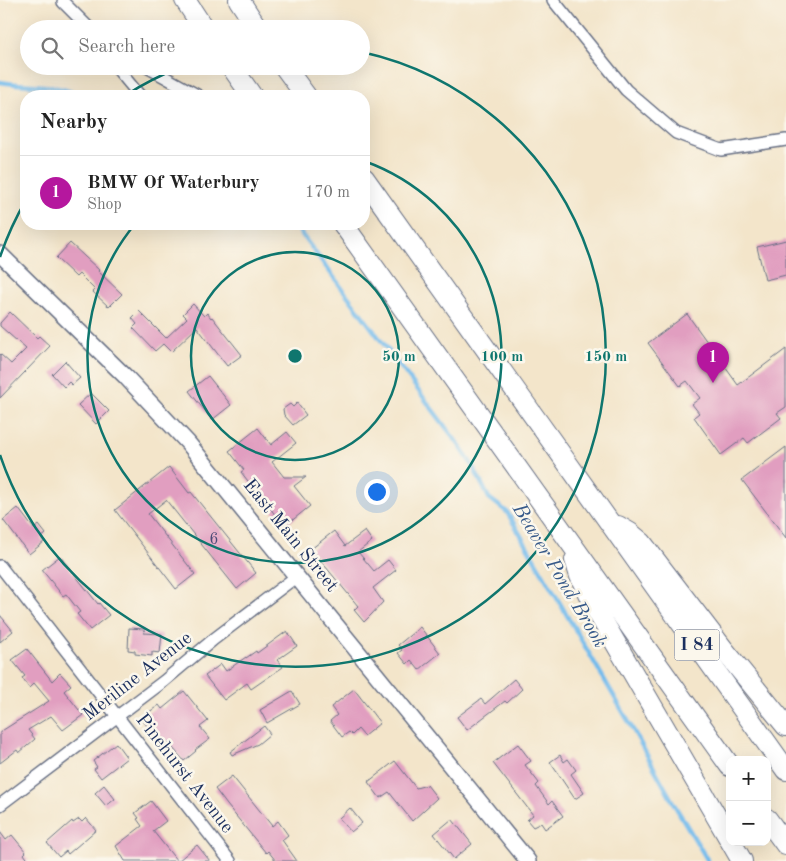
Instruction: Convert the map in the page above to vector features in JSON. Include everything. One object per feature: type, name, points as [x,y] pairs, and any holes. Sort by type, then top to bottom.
[{"type":"highway","points":[[185,0],[198,20]]},
{"type":"highway","points":[[239,0],[252,20]]},
{"type":"highway","points":[[237,75],[248,90]]},
{"type":"highway","points":[[291,75],[302,90]]},
{"type":"highway","name":"I 84","points":[[370,186],[786,770]]},
{"type":"highway","name":"I 84","points":[[347,230],[726,760]]},
{"type":"highway","points":[[608,520],[630,533],[642,543],[724,650],[786,726]]},
{"type":"highway","points":[[572,545],[580,576],[594,606],[726,834]]},
{"type":"highway","points":[[771,824],[786,845]]},
{"type":"highway","points":[[733,846],[742,861]]},
{"type":"main road","name":"East Main Street","points":[[0,254],[103,353],[204,462],[528,861]]},
{"type":"street","points":[[553,0],[626,90],[676,133],[721,150],[786,140]]},
{"type":"street","points":[[62,1],[77,20]]},
{"type":"street","points":[[62,1],[81,20]]},
{"type":"street","points":[[122,75],[135,90]]},
{"type":"street","points":[[161,75],[188,90]]},
{"type":"street","name":"Pinehurst Avenue","points":[[0,566],[230,861]]},
{"type":"street","name":"Meriline Avenue","points":[[0,805],[164,681],[214,639],[297,576]]},
{"type":"building","points":[[786,240],[786,275],[765,280],[757,247]]},
{"type":"building","points":[[70,243],[122,294],[109,307],[93,292],[95,290],[79,274],[76,277],[56,258]]},
{"type":"building","points":[[193,304],[204,316],[207,313],[212,317],[242,355],[227,366],[197,327],[171,352],[163,344],[155,351],[133,328],[137,324],[132,318],[139,311],[166,338],[187,318],[183,314]]},
{"type":"building","points":[[10,312],[37,338],[39,336],[50,346],[0,398],[0,354],[11,364],[26,349],[0,326],[0,323]]},
{"type":"building","points":[[687,314],[738,385],[786,349],[786,407],[777,413],[781,418],[748,443],[744,438],[721,455],[694,417],[699,413],[692,404],[700,398],[687,381],[680,386],[648,343]]},
{"type":"building","points":[[65,361],[80,378],[72,385],[69,382],[64,387],[52,374]]},
{"type":"building","points":[[208,376],[231,405],[212,420],[189,391]]},
{"type":"building","points":[[91,393],[109,411],[96,424],[78,405]]},
{"type":"building","points":[[297,403],[306,415],[293,425],[284,415],[283,409],[290,404],[293,407]]},
{"type":"building","points":[[258,428],[271,445],[287,432],[296,443],[272,462],[284,477],[306,477],[294,486],[310,506],[284,527],[254,483],[251,485],[241,472],[244,470],[229,451]]},
{"type":"building","points":[[786,447],[786,538],[742,480]]},
{"type":"building","points":[[169,467],[256,573],[237,589],[166,500],[148,514],[195,574],[176,589],[115,510]]},
{"type":"building","points":[[18,508],[34,529],[39,525],[46,534],[41,538],[44,542],[29,554],[3,520]]},
{"type":"building","points":[[334,531],[345,546],[365,531],[372,541],[358,552],[374,571],[388,560],[396,570],[373,588],[383,602],[364,622],[354,610],[358,606],[311,549]]},
{"type":"building","points":[[60,556],[109,615],[90,630],[77,614],[80,612],[66,594],[63,596],[42,570]]},
{"type":"building","points":[[0,615],[13,631],[0,642]]},
{"type":"building","points":[[420,627],[440,653],[419,670],[411,660],[407,664],[398,653],[402,650],[398,645]]},
{"type":"building","points":[[129,628],[145,629],[144,633],[162,634],[160,653],[152,652],[152,656],[135,654],[135,651],[128,650]]},
{"type":"building","points":[[287,631],[297,646],[277,660],[283,667],[251,689],[247,683],[224,700],[205,676],[221,664],[226,671],[256,651],[257,653]]},
{"type":"building","points":[[27,649],[52,681],[60,673],[71,685],[64,691],[83,715],[63,730],[51,716],[28,730],[35,739],[19,753],[17,750],[0,763],[0,732],[49,701],[34,683],[29,688],[22,678],[25,676],[12,660]]},
{"type":"building","points":[[514,679],[522,689],[507,703],[505,701],[467,730],[457,717],[481,699],[485,704]]},
{"type":"building","points":[[354,689],[380,723],[364,736],[358,729],[352,735],[349,732],[342,737],[330,721],[337,715],[331,707]]},
{"type":"building","points":[[184,691],[208,721],[200,727],[210,739],[184,761],[167,741],[162,745],[141,718],[159,705],[162,709]]},
{"type":"building","points":[[292,691],[300,704],[267,723],[260,710]]},
{"type":"building","points":[[264,726],[270,734],[258,744],[232,755],[230,752]]},
{"type":"building","points":[[116,743],[127,758],[101,778],[94,769],[97,767],[93,761]]},
{"type":"building","points":[[518,744],[531,761],[525,765],[539,783],[536,786],[549,804],[552,801],[563,816],[545,829],[541,823],[533,827],[527,820],[533,815],[493,763]]},
{"type":"building","points":[[560,755],[564,762],[568,759],[576,770],[571,774],[584,793],[575,799],[550,762]]},
{"type":"building","points":[[395,761],[416,788],[427,785],[437,798],[412,821],[389,792],[380,798],[368,782]]},
{"type":"building","points":[[232,776],[272,826],[278,821],[288,835],[282,840],[297,861],[276,861],[268,851],[266,853],[227,805],[215,789]]},
{"type":"building","points":[[104,785],[115,799],[106,806],[95,793]]},
{"type":"building","points":[[151,801],[166,821],[153,831],[177,861],[125,861],[116,846],[142,826],[135,813]]},
{"type":"building","points":[[350,808],[362,823],[351,832],[339,818]]},
{"type":"building","points":[[86,818],[96,830],[68,854],[66,851],[59,857],[47,843],[72,821],[73,823],[79,819],[82,822]]},
{"type":"building","points":[[452,819],[472,844],[454,859],[434,834]]},
{"type":"building","points":[[0,832],[6,840],[12,835],[26,852],[24,854],[29,861],[0,861]]},
{"type":"building","points":[[197,845],[210,861],[178,861]]},
{"type":"waterway","name":"Beaver Pond Brook","points":[[0,82],[64,90]]},
{"type":"waterway","name":"Beaver Pond Brook","points":[[298,230],[459,445],[489,498],[507,512],[708,861]]},
{"type":"place","name":"BMW Of Waterbury","points":[[713,383]]}]
